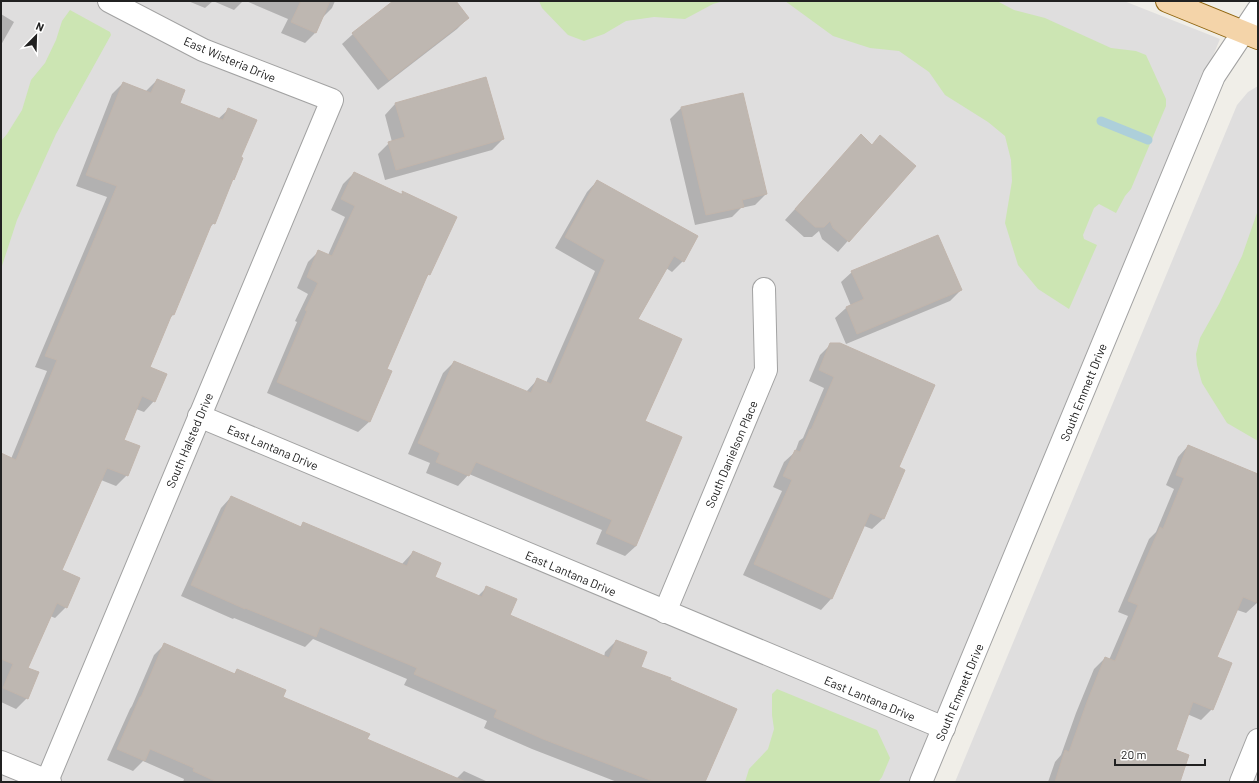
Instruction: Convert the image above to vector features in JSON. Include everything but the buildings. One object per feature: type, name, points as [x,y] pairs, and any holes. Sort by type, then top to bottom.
[{"type":"main road","points":[[1167,1],[1251,35]]},
{"type":"street","name":"East Wisteria Drive","points":[[109,1],[202,50],[332,100]]},
{"type":"street","name":"South Emmett Drive","points":[[921,782],[1214,76],[1251,35],[1258,10]]},
{"type":"street","name":"South Halsted Drive","points":[[48,781],[332,100]]},
{"type":"street","name":"South Danielson Place","points":[[665,612],[766,370],[764,289]]},
{"type":"street","name":"East Lantana Drive","points":[[199,416],[944,728]]},
{"type":"street","points":[[1241,782],[1258,740]]},
{"type":"street","points":[[1,762],[48,781]]},
{"type":"shaded area","points":[[1,1],[1124,1],[1220,39],[912,782],[1,782]]},
{"type":"shaded area","points":[[1258,86],[1258,782],[955,782],[1237,105],[1248,92]]},
{"type":"green space","points":[[539,1],[724,1],[713,4],[685,19],[654,17],[626,21],[604,34],[584,41],[568,35],[542,8]]},
{"type":"green space","points":[[785,1],[997,1],[1014,10],[1045,18],[1111,48],[1136,51],[1146,55],[1166,99],[1166,106],[1131,189],[1125,196],[1116,213],[1099,204],[1094,208],[1083,235],[1084,239],[1097,245],[1069,309],[1038,289],[1018,265],[1005,223],[1012,181],[1011,160],[1005,136],[988,122],[945,95],[929,72],[899,51],[870,48],[833,36]]},
{"type":"green space","points":[[70,10],[110,32],[111,35],[56,134],[17,220],[1,269],[1,141],[22,110],[31,80],[45,63],[56,40],[62,21]]},
{"type":"green space","points":[[1258,210],[1258,441],[1227,423],[1202,383],[1197,365],[1196,354],[1200,338],[1219,304],[1242,256]]},
{"type":"green space","points":[[777,689],[877,730],[890,758],[882,777],[878,782],[745,782],[749,769],[768,749],[774,729],[772,694]]},
{"type":"waterway","points":[[1101,121],[1148,140]]}]
